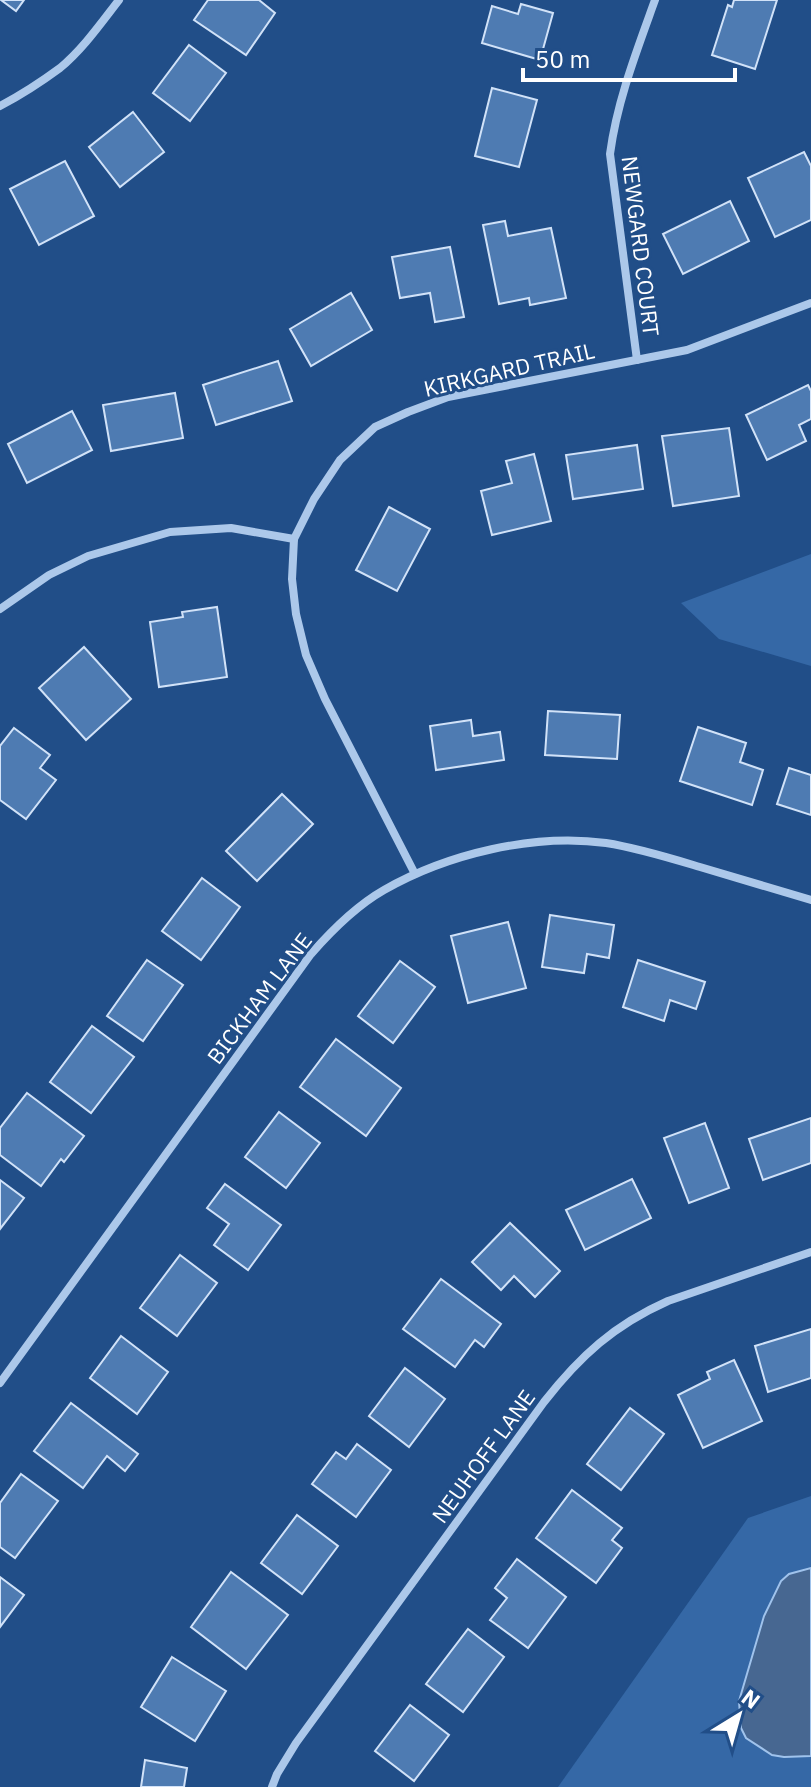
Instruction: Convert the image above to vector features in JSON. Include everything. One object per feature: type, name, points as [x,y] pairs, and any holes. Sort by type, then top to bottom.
[{"type":"street","points":[[0,106],[62,66],[119,0]]},
{"type":"street","name":"NEWGARD COURT","points":[[637,360],[610,154],[613,130],[631,67],[655,0]]},
{"type":"street","name":"KIRKGARD TRAIL","points":[[415,874],[325,699],[306,655],[296,614],[292,579],[294,539],[314,499],[340,460],[375,427],[448,397],[687,350],[811,303]]},
{"type":"street","points":[[0,609],[49,575],[88,556],[170,532],[231,528],[294,539]]},
{"type":"street","name":"BICKHAM LANE","points":[[0,1383],[311,954],[327,936],[382,891],[415,874],[477,852],[531,843],[581,841],[655,853],[811,900]]},
{"type":"street","name":"NEUHOFF LANE","points":[[272,1787],[296,1743],[570,1369],[625,1323],[646,1311],[811,1252]]},
{"type":"shaded area","points":[[811,554],[811,666],[719,639],[681,603]]},
{"type":"shaded area","points":[[811,1496],[811,1787],[558,1787],[748,1518]]},
{"type":"shaded area","points":[[811,1568],[811,1756],[772,1755],[746,1738],[741,1728],[739,1701],[764,1616],[781,1581],[789,1574]]},
{"type":"building","points":[[1,0],[24,0],[16,11]]},
{"type":"building","points":[[208,0],[259,0],[275,13],[246,55],[194,20]]},
{"type":"building","points":[[734,0],[777,0],[755,69],[712,55],[728,5],[732,7]]},
{"type":"building","points":[[521,4],[553,13],[540,60],[482,43],[492,6],[518,14]]},
{"type":"building","points":[[189,45],[226,73],[190,121],[153,93]]},
{"type":"building","points":[[492,88],[537,100],[519,167],[475,156]]},
{"type":"building","points":[[133,112],[164,152],[120,187],[89,147]]},
{"type":"building","points":[[804,152],[811,166],[811,220],[775,237],[748,178]]},
{"type":"building","points":[[65,161],[94,216],[39,245],[10,189]]},
{"type":"building","points":[[730,201],[749,241],[683,274],[663,234]]},
{"type":"building","points":[[505,221],[508,236],[551,228],[566,298],[530,305],[529,298],[499,304],[483,225]]},
{"type":"building","points":[[450,247],[464,317],[435,322],[430,293],[400,298],[392,257]]},
{"type":"building","points":[[351,293],[372,330],[311,366],[290,329]]},
{"type":"building","points":[[278,361],[292,401],[216,425],[203,385]]},
{"type":"building","points":[[808,385],[811,391],[811,419],[799,425],[806,441],[767,460],[746,415]]},
{"type":"building","points":[[175,393],[183,438],[111,451],[103,405]]},
{"type":"building","points":[[72,411],[92,450],[27,483],[8,444]]},
{"type":"building","points":[[729,428],[739,496],[673,506],[662,436]]},
{"type":"building","points":[[637,445],[643,489],[573,499],[566,455]]},
{"type":"building","points":[[534,454],[551,521],[492,535],[481,491],[512,483],[506,461]]},
{"type":"building","points":[[389,507],[430,529],[397,591],[356,570]]},
{"type":"building","points":[[217,607],[227,677],[159,687],[150,622],[183,617],[182,612]]},
{"type":"building","points":[[84,647],[131,699],[86,740],[39,688]]},
{"type":"building","points":[[548,711],[620,715],[617,759],[545,755]]},
{"type":"building","points":[[471,720],[473,736],[500,732],[504,760],[436,770],[430,726]]},
{"type":"building","points":[[698,727],[746,743],[740,762],[763,770],[752,805],[680,781]]},
{"type":"building","points":[[14,728],[50,755],[40,768],[56,780],[26,819],[0,800],[0,746]]},
{"type":"building","points":[[789,768],[811,775],[811,815],[777,804]]},
{"type":"building","points":[[282,794],[313,824],[257,881],[226,851]]},
{"type":"building","points":[[202,878],[240,907],[201,960],[162,931]]},
{"type":"building","points":[[550,915],[614,925],[609,958],[587,954],[584,973],[542,967]]},
{"type":"building","points":[[508,922],[526,988],[468,1003],[451,936]]},
{"type":"building","points":[[147,960],[183,985],[143,1041],[107,1016]]},
{"type":"building","points":[[638,960],[705,982],[696,1009],[670,1000],[664,1021],[623,1007]]},
{"type":"building","points":[[400,961],[435,987],[393,1043],[358,1016]]},
{"type":"building","points":[[92,1026],[134,1057],[91,1113],[50,1082]]},
{"type":"building","points":[[336,1039],[401,1088],[366,1136],[300,1087]]},
{"type":"building","points":[[27,1093],[84,1136],[64,1162],[61,1159],[41,1186],[0,1155],[0,1128]]},
{"type":"building","points":[[279,1112],[320,1143],[286,1188],[245,1157]]},
{"type":"building","points":[[811,1118],[811,1163],[763,1180],[749,1139]]},
{"type":"building","points":[[705,1123],[729,1188],[689,1203],[664,1138]]},
{"type":"building","points":[[632,1179],[651,1218],[585,1250],[566,1210]]},
{"type":"building","points":[[0,1180],[24,1198],[0,1229]]},
{"type":"building","points":[[225,1184],[281,1225],[248,1270],[214,1245],[229,1224],[207,1208]]},
{"type":"building","points":[[510,1223],[560,1271],[535,1297],[514,1276],[501,1290],[472,1262]]},
{"type":"building","points":[[180,1255],[217,1283],[177,1336],[140,1308]]},
{"type":"building","points":[[441,1279],[501,1324],[484,1347],[475,1340],[455,1367],[403,1329]]},
{"type":"building","points":[[811,1329],[811,1378],[768,1392],[755,1346]]},
{"type":"building","points":[[121,1336],[168,1372],[137,1414],[90,1378]]},
{"type":"building","points":[[734,1360],[762,1421],[703,1448],[678,1395],[710,1379],[707,1372]]},
{"type":"building","points":[[405,1368],[445,1399],[409,1447],[369,1416]]},
{"type":"building","points":[[71,1403],[138,1454],[125,1471],[107,1456],[83,1488],[34,1451]]},
{"type":"building","points":[[630,1408],[664,1434],[621,1490],[587,1464]]},
{"type":"building","points":[[357,1444],[391,1470],[356,1517],[312,1484],[336,1452],[346,1459]]},
{"type":"building","points":[[21,1474],[58,1501],[15,1558],[0,1547],[0,1503]]},
{"type":"building","points":[[572,1490],[622,1528],[612,1540],[622,1548],[596,1583],[536,1538]]},
{"type":"building","points":[[297,1515],[338,1546],[302,1594],[261,1563]]},
{"type":"building","points":[[517,1559],[566,1597],[528,1648],[490,1620],[507,1598],[495,1588]]},
{"type":"building","points":[[231,1572],[288,1615],[246,1669],[191,1627]]},
{"type":"building","points":[[0,1577],[24,1595],[0,1627]]},
{"type":"building","points":[[468,1629],[504,1657],[463,1712],[426,1684]]},
{"type":"building","points":[[172,1657],[226,1691],[195,1741],[141,1707]]},
{"type":"building","points":[[410,1705],[449,1735],[414,1781],[375,1751]]},
{"type":"building","points":[[145,1760],[187,1768],[184,1787],[141,1787]]}]
